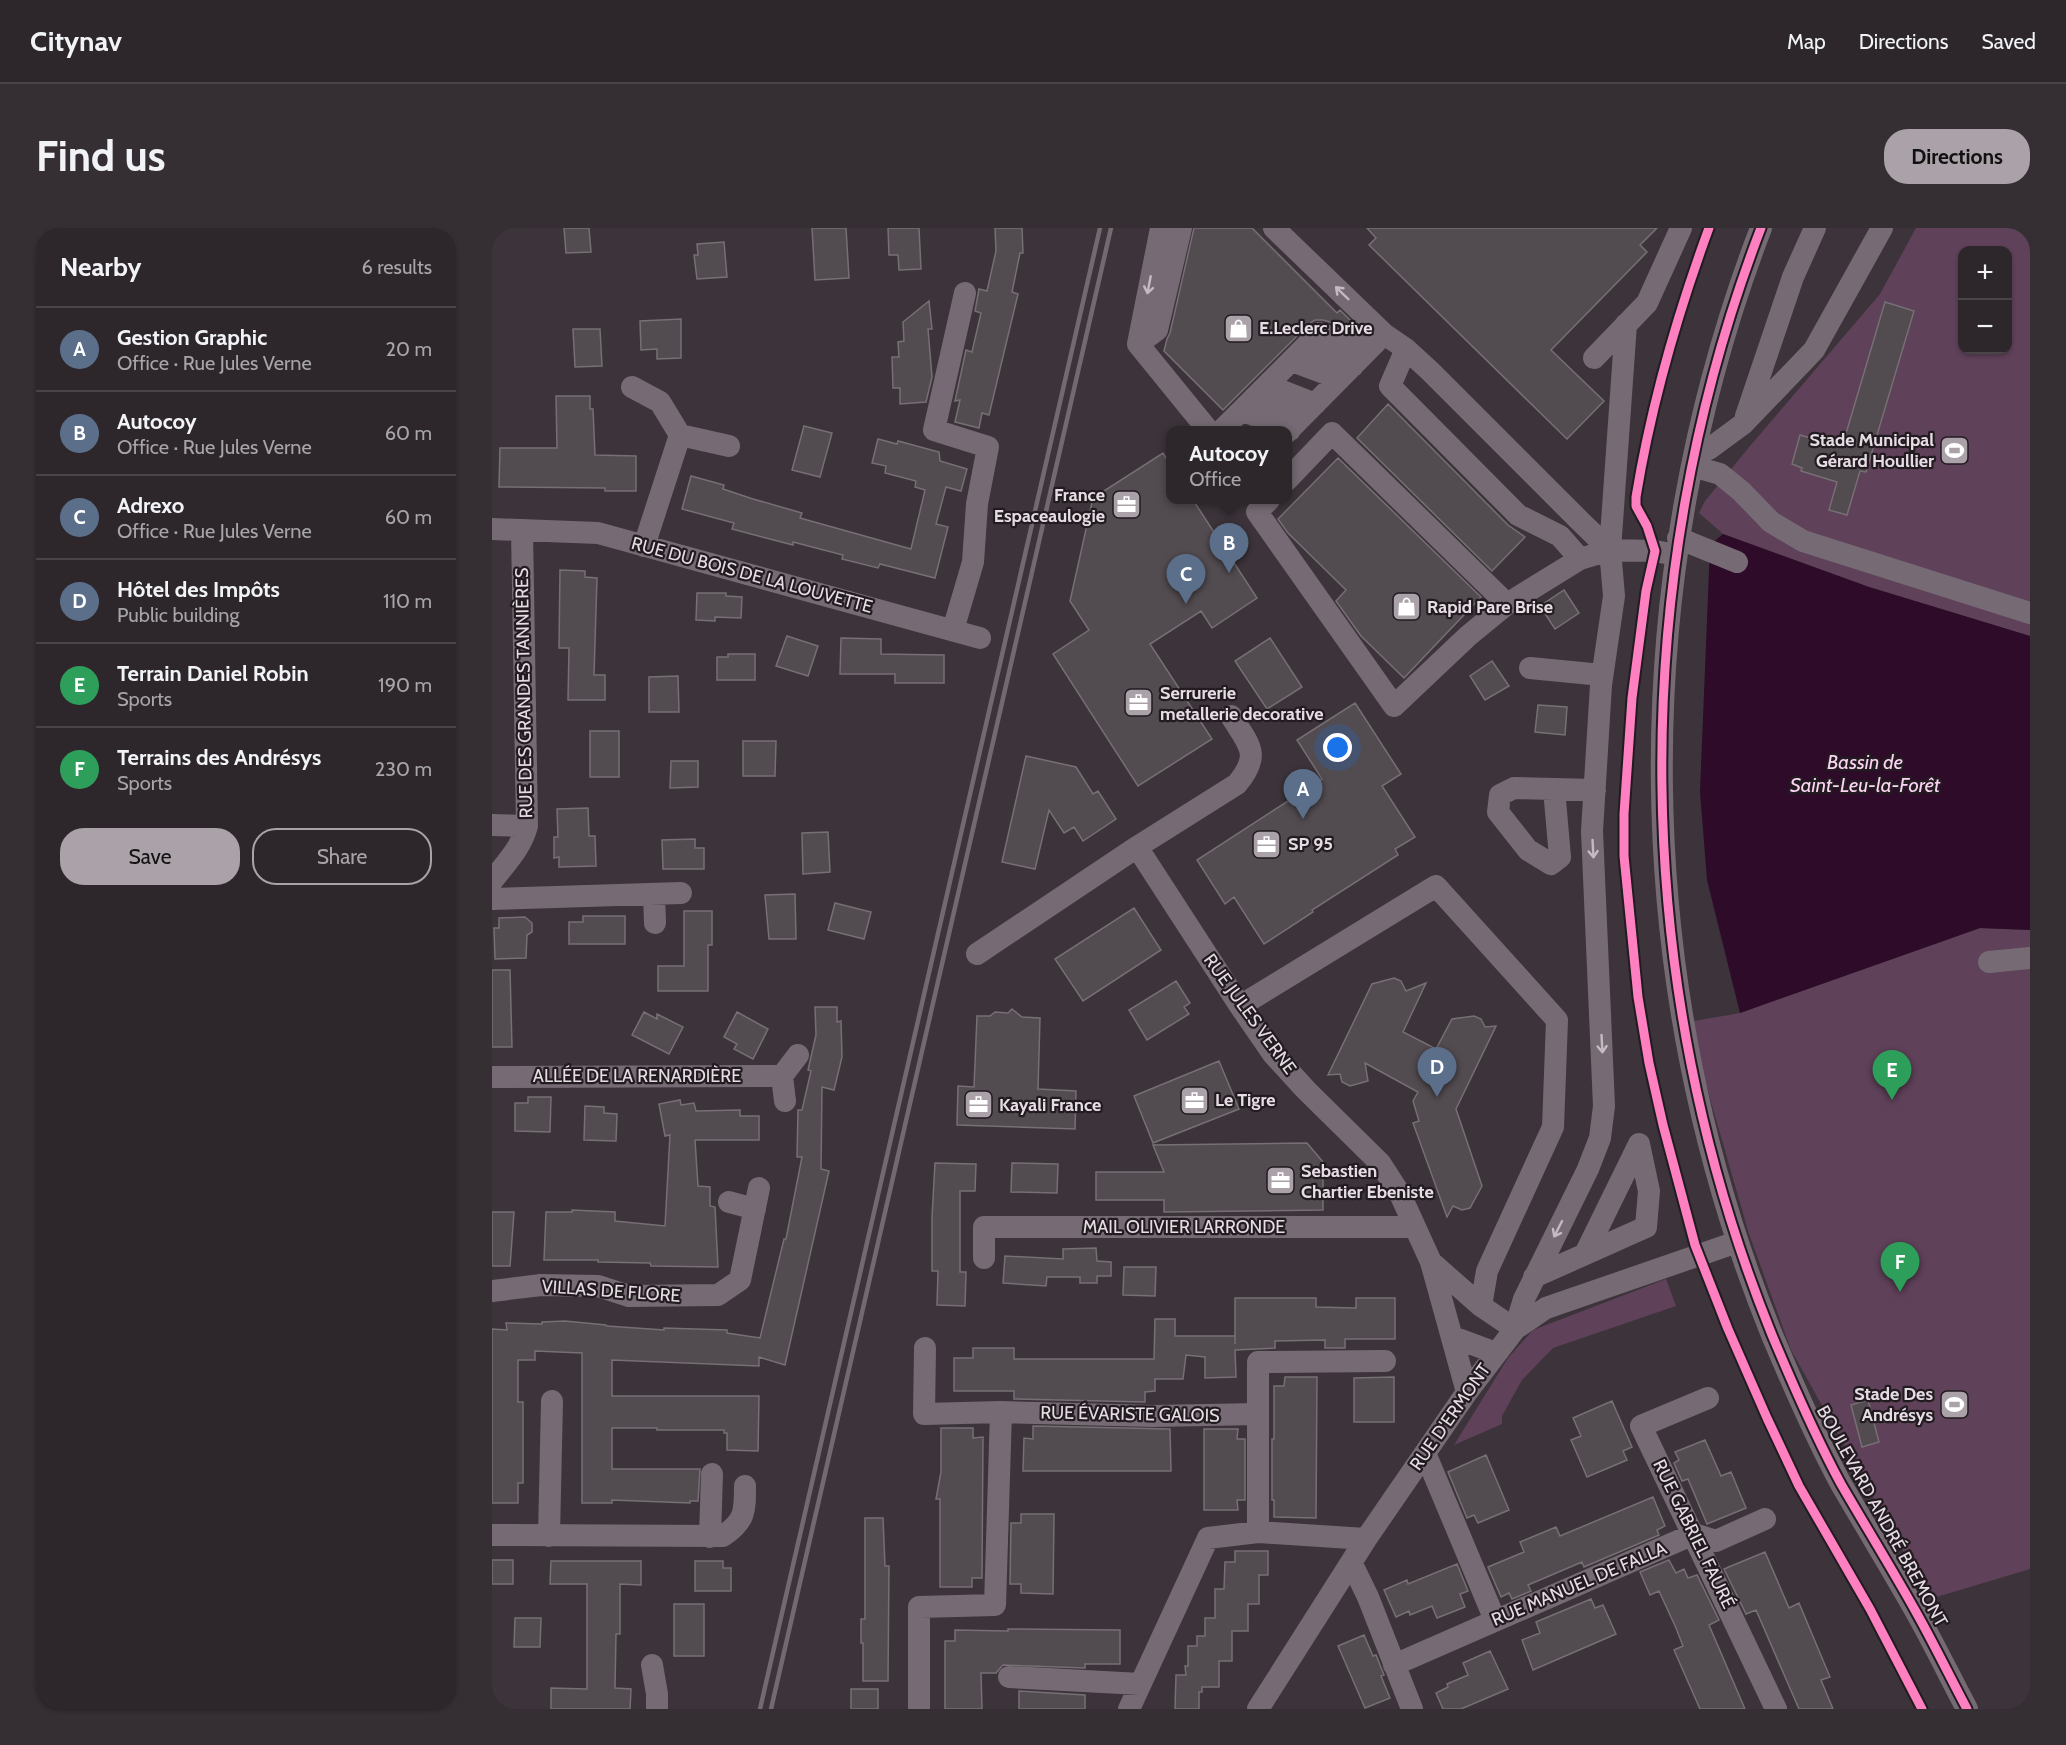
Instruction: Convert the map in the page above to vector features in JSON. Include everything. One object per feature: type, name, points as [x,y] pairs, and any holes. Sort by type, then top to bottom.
[{"type":"street","points":[[1138,344],[1161,228]]},
{"type":"street","points":[[1138,344],[1157,330],[1181,228]]},
{"type":"street","points":[[1274,228],[1376,341]]},
{"type":"street","points":[[1594,358],[1647,303],[1682,228]]},
{"type":"street","name":"BOULEVARD ANDRÉ BREMONT","points":[[1761,228],[1728,323],[1693,459],[1677,547],[1665,656],[1662,725],[1662,836],[1666,897],[1676,983],[1690,1063],[1712,1157],[1737,1242],[1772,1334],[1804,1409],[1840,1482],[1919,1616],[1967,1709]]},
{"type":"street","points":[[1743,424],[1793,277],[1815,228]]},
{"type":"street","points":[[1882,228],[1814,350],[1743,424],[1693,459],[1719,474],[1741,491],[1771,522],[1803,541],[2030,613]]},
{"type":"street","points":[[953,630],[973,562],[977,504],[988,447],[934,430],[965,293]]},
{"type":"street","points":[[1515,1329],[1524,1299],[1534,1277],[1588,1169],[1600,1138],[1604,1106],[1592,831],[1602,675],[1614,596],[1610,550],[1626,324]]},
{"type":"street","points":[[1226,426],[1319,333],[1376,341],[1406,349],[1610,550]]},
{"type":"street","points":[[1316,403],[1376,341]]},
{"type":"street","points":[[1138,344],[1205,426]]},
{"type":"street","points":[[1406,349],[1389,386],[1518,514],[1560,536],[1580,559]]},
{"type":"street","points":[[1273,379],[1316,403]]},
{"type":"street","points":[[1273,379],[1316,403]]},
{"type":"street","points":[[1273,379],[1316,403]]},
{"type":"street","points":[[632,387],[660,402],[680,435],[729,446]]},
{"type":"street","points":[[1292,475],[1332,433],[1507,604]]},
{"type":"street","points":[[644,546],[680,435]]},
{"type":"street","points":[[1265,504],[1257,512],[1394,706],[1468,636],[1507,604],[1580,559],[1610,550],[1655,551],[1677,547],[1737,562]]},
{"type":"street","name":"RUE DU BOIS DE LA LOUVETTE","points":[[492,529],[598,533],[980,638]]},
{"type":"street","name":"RUE DES GRANDES TANNIÈRES","points":[[492,881],[517,849],[527,826],[522,530]]},
{"type":"street","points":[[1530,668],[1602,675]]},
{"type":"street","points":[[977,954],[1137,847],[1237,784],[1248,771],[1252,758],[1250,746],[1231,716]]},
{"type":"street","points":[[1554,789],[1595,790]]},
{"type":"street","points":[[492,825],[527,826]]},
{"type":"street","name":"RUE JULES VERNE","points":[[1137,847],[1273,1054],[1380,1163],[1400,1194],[1431,1262],[1467,1392]]},
{"type":"street","points":[[1240,1006],[1436,886],[1557,1020],[1553,1127],[1487,1271],[1480,1306]]},
{"type":"street","points":[[492,899],[681,893]]},
{"type":"street","points":[[654,894],[655,923]]},
{"type":"street","points":[[1989,962],[2030,958]]},
{"type":"street","points":[[785,1101],[782,1076],[798,1055]]},
{"type":"street","name":"ALLÉE DE LA RENARDIÈRE","points":[[492,1077],[782,1076]]},
{"type":"street","name":"VILLAS DE FLORE","points":[[492,1291],[541,1285],[564,1285],[598,1286],[629,1296],[718,1296],[740,1280],[757,1199],[729,1202]]},
{"type":"street","name":"MAIL OLIVIER LARRONDE","points":[[984,1258],[984,1227],[1415,1227]]},
{"type":"street","name":"RUE D'ERMONT","points":[[1258,1709],[1366,1539],[1467,1392],[1515,1329],[1546,1308],[1737,1242]]},
{"type":"street","points":[[1534,1277],[1585,1254]]},
{"type":"street","name":"RUE JULES VERNE","points":[[1431,1262],[1480,1306],[1515,1329]]},
{"type":"street","points":[[1453,1337],[1496,1353]]},
{"type":"street","name":"RUE ÉVARISTE GALOIS","points":[[925,1348],[924,1414],[1001,1412],[1153,1416],[1258,1414]]},
{"type":"street","points":[[1258,1532],[1258,1362],[1385,1361]]},
{"type":"street","name":"RUE GABRIEL FAURÉ","points":[[1708,1398],[1641,1426],[1776,1709]]},
{"type":"street","points":[[549,1536],[552,1401]]},
{"type":"street","points":[[919,1709],[919,1607],[995,1605],[1001,1412]]},
{"type":"street","points":[[1425,1453],[1495,1620]]},
{"type":"street","points":[[710,1537],[712,1474]]},
{"type":"street","points":[[492,1535],[723,1536],[738,1526],[745,1509],[745,1486]]},
{"type":"street","points":[[1694,1534],[1716,1541],[1765,1519]]},
{"type":"street","points":[[1129,1709],[1208,1538],[1258,1532],[1366,1539]]},
{"type":"street","name":"RUE MANUEL DE FALLA","points":[[1394,1665],[1694,1534]]},
{"type":"street","points":[[1352,1564],[1368,1597],[1412,1709]]},
{"type":"street","name":"BOULEVARD ANDRÉ BREMONT","points":[[1943,1663],[1959,1709]]},
{"type":"street","points":[[652,1665],[657,1709]]},
{"type":"street","points":[[1009,1677],[1140,1684]]},
{"type":"shaded area","points":[[1916,228],[2030,228],[2030,636],[1869,587],[1723,534],[1699,513],[1705,501],[1880,294]]},
{"type":"shaded area","points":[[1980,928],[2030,930],[2030,1569],[1930,1599],[1791,1350],[1749,1234],[1688,1022],[1740,1013]]},
{"type":"shaded area","points":[[1666,1279],[1676,1306],[1553,1348],[1522,1380],[1502,1416],[1502,1424],[1454,1445],[1508,1358],[1533,1330]]},
{"type":"water","name":"Bassin de Saint-Leu-la-Forêt","points":[[1723,534],[1869,587],[2030,636],[2030,930],[1980,928],[1740,1013],[1707,880],[1700,792],[1710,545]]},
{"type":"building","points":[[564,228],[589,228],[591,252],[566,253]]},
{"type":"building","points":[[812,228],[846,228],[849,278],[815,280]]},
{"type":"building","points":[[888,228],[919,228],[921,269],[899,270],[898,255],[889,255]]},
{"type":"building","points":[[995,228],[1022,228],[1023,253],[1020,253],[1012,292],[1018,294],[989,415],[982,413],[979,428],[955,422],[960,400],[955,401],[966,350],[972,352],[981,313],[975,311],[979,289],[987,291],[996,251]]},
{"type":"building","name":"E.Leclerc Drive","points":[[1194,228],[1252,228],[1337,313],[1340,310],[1361,331],[1323,320],[1315,320],[1223,410],[1164,351]]},
{"type":"building","points":[[1367,228],[1657,228],[1640,245],[1647,252],[1551,350],[1604,401],[1567,439],[1369,245],[1376,238]]},
{"type":"building","points":[[724,242],[727,277],[697,279],[694,255],[698,255],[697,244]]},
{"type":"building","points":[[929,301],[932,329],[928,329],[932,377],[926,402],[900,404],[900,388],[893,388],[892,357],[899,357],[898,342],[904,341],[903,322]]},
{"type":"building","points":[[1885,302],[1914,311],[1866,472],[1860,471],[1847,515],[1829,510],[1837,482],[1801,471],[1802,468],[1792,464],[1800,435],[1842,447]]},
{"type":"building","points":[[681,319],[681,358],[657,359],[657,349],[641,350],[640,321]]},
{"type":"building","points":[[573,329],[600,329],[602,366],[575,367]]},
{"type":"building","points":[[556,396],[590,396],[590,409],[593,409],[595,455],[636,456],[636,491],[605,491],[605,488],[499,487],[500,448],[557,448]]},
{"type":"building","points":[[1388,404],[1508,525],[1525,537],[1492,571],[1357,438]]},
{"type":"building","points":[[804,426],[832,433],[820,477],[792,470]]},
{"type":"building","points":[[878,439],[897,444],[898,441],[939,452],[940,461],[967,469],[961,491],[946,487],[936,524],[948,527],[935,578],[880,564],[878,568],[842,559],[843,555],[732,529],[734,523],[682,509],[691,476],[724,485],[723,489],[753,499],[802,513],[800,518],[911,549],[925,490],[915,487],[916,481],[885,473],[886,466],[872,463]]},
{"type":"building","points":[[1163,453],[1166,458],[1166,504],[1196,504],[1257,598],[1212,628],[1201,611],[1150,644],[1212,739],[1138,786],[1053,654],[1089,630],[1070,601],[1093,498]]},
{"type":"building","points":[[1338,458],[1481,597],[1404,678],[1361,636],[1336,601],[1346,590],[1288,533],[1278,519]]},
{"type":"building","points":[[560,570],[585,571],[585,577],[597,578],[594,675],[605,675],[605,700],[568,700],[569,648],[559,648]]},
{"type":"building","points":[[1564,590],[1579,613],[1555,629],[1540,606]]},
{"type":"building","points":[[697,593],[726,593],[726,596],[742,597],[741,618],[715,617],[715,621],[696,620]]},
{"type":"building","points":[[787,636],[818,646],[808,676],[776,666]]},
{"type":"building","points":[[841,638],[881,639],[881,654],[944,655],[944,683],[895,683],[895,674],[840,674]]},
{"type":"building","points":[[1270,638],[1302,687],[1267,709],[1235,661]]},
{"type":"building","points":[[728,654],[755,654],[755,680],[717,680],[717,657],[728,657]]},
{"type":"building","points":[[1492,661],[1509,686],[1485,700],[1470,676]]},
{"type":"building","points":[[678,676],[679,712],[649,712],[649,677]]},
{"type":"building","points":[[1355,703],[1401,774],[1382,786],[1415,837],[1395,849],[1398,855],[1264,944],[1234,897],[1225,904],[1197,860],[1322,779],[1297,740]]},
{"type":"building","points":[[1538,705],[1567,707],[1565,735],[1535,732]]},
{"type":"building","points":[[590,731],[619,731],[619,777],[590,777]]},
{"type":"building","points":[[743,741],[776,741],[775,776],[743,776]]},
{"type":"building","points":[[1026,756],[1076,767],[1093,794],[1098,791],[1116,819],[1083,841],[1074,827],[1064,833],[1049,810],[1035,869],[1002,862]]},
{"type":"building","points":[[671,761],[698,761],[698,787],[670,788]]},
{"type":"building","points":[[588,808],[589,836],[595,836],[596,866],[559,867],[559,857],[554,858],[554,837],[558,837],[557,809]]},
{"type":"building","points":[[828,832],[830,872],[803,874],[802,833]]},
{"type":"building","points":[[695,839],[695,848],[704,848],[704,869],[663,869],[662,840]]},
{"type":"building","points":[[795,894],[796,939],[769,939],[765,895]]},
{"type":"building","points":[[835,903],[871,912],[864,939],[828,930]]},
{"type":"building","points":[[1134,908],[1161,950],[1083,1001],[1055,959]]},
{"type":"building","points":[[684,911],[712,911],[712,945],[708,945],[708,991],[658,991],[658,966],[684,966]]},
{"type":"building","points":[[583,916],[625,916],[625,944],[569,944],[569,922],[583,922]]},
{"type":"building","points":[[525,917],[532,923],[532,932],[527,935],[526,958],[495,959],[494,928],[499,928],[499,918]]},
{"type":"building","points":[[492,970],[510,970],[512,1047],[492,1047]]},
{"type":"building","points":[[1394,978],[1401,981],[1406,991],[1426,983],[1403,1032],[1436,1049],[1452,1019],[1474,1016],[1481,1019],[1485,1027],[1496,1026],[1456,1109],[1482,1186],[1470,1208],[1462,1210],[1453,1206],[1447,1217],[1413,1123],[1419,1121],[1413,1101],[1418,1092],[1365,1063],[1368,1081],[1350,1086],[1342,1082],[1340,1074],[1328,1075],[1372,984]]},
{"type":"building","points":[[1176,981],[1190,1003],[1184,1007],[1189,1014],[1147,1040],[1129,1010]]},
{"type":"building","points":[[815,1007],[837,1007],[837,1022],[841,1021],[842,1057],[834,1090],[822,1087],[821,1169],[829,1171],[785,1365],[759,1357],[759,1366],[612,1360],[612,1396],[759,1396],[758,1451],[727,1450],[727,1433],[724,1433],[724,1430],[612,1428],[612,1469],[700,1469],[698,1501],[690,1501],[690,1503],[612,1500],[612,1503],[582,1503],[582,1353],[535,1351],[535,1360],[518,1360],[518,1402],[523,1402],[523,1483],[518,1483],[518,1503],[492,1503],[492,1329],[507,1330],[506,1323],[542,1324],[542,1322],[565,1321],[664,1330],[664,1328],[727,1330],[727,1333],[760,1338],[784,1239],[786,1239],[802,1157],[797,1157],[798,1110],[802,1110],[811,1071],[808,1070],[816,1035]]},
{"type":"building","points":[[1012,1009],[1022,1017],[1040,1018],[1038,1089],[1076,1091],[1075,1129],[957,1125],[958,1086],[974,1087],[977,1016],[990,1016],[995,1012],[1008,1013]]},
{"type":"building","points":[[644,1012],[657,1019],[657,1014],[683,1027],[669,1054],[632,1035]]},
{"type":"building","points":[[737,1012],[768,1029],[753,1059],[734,1049],[737,1044],[724,1037]]},
{"type":"building","points":[[1219,1061],[1239,1109],[1153,1143],[1134,1096]]},
{"type":"building","points":[[528,1097],[551,1097],[550,1132],[515,1131],[515,1103],[528,1103]]},
{"type":"building","points":[[680,1100],[681,1105],[694,1103],[696,1111],[740,1110],[740,1116],[759,1116],[759,1140],[695,1140],[698,1186],[710,1187],[710,1206],[715,1207],[718,1267],[651,1266],[650,1263],[598,1262],[598,1260],[544,1260],[546,1212],[572,1212],[572,1210],[615,1212],[615,1221],[665,1226],[670,1135],[665,1136],[659,1104]]},
{"type":"building","points":[[585,1106],[604,1107],[604,1113],[617,1114],[616,1141],[584,1140]]},
{"type":"building","points":[[1307,1143],[1323,1162],[1323,1210],[1164,1212],[1164,1200],[1096,1200],[1096,1172],[1164,1172],[1153,1145]]},
{"type":"building","points":[[935,1163],[976,1164],[975,1191],[960,1191],[960,1272],[966,1272],[965,1306],[937,1305],[938,1271],[932,1271]]},
{"type":"building","points":[[1012,1163],[1058,1164],[1057,1193],[1011,1192]]},
{"type":"building","points":[[492,1212],[514,1212],[510,1266],[492,1266]]},
{"type":"building","points":[[1096,1248],[1097,1261],[1111,1262],[1111,1276],[1097,1276],[1097,1283],[1080,1283],[1080,1277],[1047,1277],[1046,1286],[1003,1283],[1005,1256],[1063,1259],[1063,1249]]},
{"type":"building","points":[[1124,1267],[1156,1267],[1155,1296],[1123,1295]]},
{"type":"building","points":[[1235,1298],[1316,1298],[1316,1307],[1356,1308],[1356,1298],[1395,1298],[1395,1339],[1345,1339],[1345,1348],[1325,1348],[1325,1340],[1275,1341],[1275,1348],[1235,1350],[1236,1377],[1205,1378],[1205,1357],[1186,1355],[1183,1379],[1155,1379],[1155,1391],[1145,1392],[1145,1402],[1014,1399],[1014,1391],[954,1391],[954,1358],[973,1358],[973,1348],[1014,1348],[1014,1359],[1154,1359],[1155,1319],[1175,1319],[1175,1336],[1235,1336]]},
{"type":"building","points":[[1285,1377],[1317,1377],[1316,1518],[1274,1517],[1272,1439],[1274,1439],[1274,1386],[1284,1386]]},
{"type":"building","points":[[1394,1377],[1394,1422],[1354,1422],[1354,1378]]},
{"type":"building","points":[[1868,1400],[1879,1442],[1862,1447],[1851,1405]]},
{"type":"building","points":[[1612,1401],[1632,1447],[1623,1451],[1627,1460],[1587,1477],[1571,1440],[1581,1436],[1573,1418]]},
{"type":"building","points":[[1033,1426],[1170,1429],[1171,1471],[1023,1471],[1024,1438],[1033,1439]]},
{"type":"building","points":[[941,1428],[973,1428],[973,1438],[983,1437],[982,1578],[972,1578],[972,1587],[940,1587],[940,1499],[936,1499],[941,1472]]},
{"type":"building","points":[[1204,1429],[1238,1429],[1237,1439],[1245,1439],[1245,1500],[1237,1500],[1238,1510],[1204,1510]]},
{"type":"building","points":[[1705,1440],[1721,1476],[1731,1472],[1746,1508],[1707,1524],[1688,1479],[1682,1481],[1674,1463],[1679,1460],[1675,1452]]},
{"type":"building","points":[[1486,1455],[1509,1510],[1478,1523],[1474,1515],[1467,1518],[1448,1472]]},
{"type":"building","points":[[1653,1497],[1665,1526],[1657,1530],[1659,1535],[1584,1567],[1582,1562],[1528,1585],[1531,1591],[1512,1599],[1509,1593],[1501,1597],[1488,1567],[1524,1552],[1520,1542],[1556,1527],[1560,1536]]},
{"type":"building","points":[[1021,1514],[1054,1514],[1053,1594],[1021,1593],[1021,1584],[1010,1584],[1011,1523],[1021,1523]]},
{"type":"building","points":[[865,1518],[883,1518],[885,1566],[889,1566],[888,1681],[863,1681],[861,1619],[865,1619]]},
{"type":"building","points":[[1235,1551],[1268,1551],[1268,1575],[1259,1575],[1259,1604],[1248,1604],[1248,1631],[1232,1631],[1232,1661],[1219,1661],[1219,1687],[1202,1687],[1202,1692],[1199,1692],[1199,1709],[1175,1709],[1176,1675],[1186,1675],[1188,1646],[1197,1646],[1197,1636],[1205,1636],[1205,1618],[1215,1618],[1215,1589],[1224,1589],[1225,1562],[1235,1562]]},
{"type":"building","points":[[1765,1552],[1789,1608],[1799,1603],[1830,1677],[1821,1680],[1833,1709],[1799,1709],[1756,1610],[1746,1614],[1724,1569]]},
{"type":"building","points":[[492,1560],[513,1560],[513,1584],[492,1584]]},
{"type":"building","points":[[1669,1560],[1676,1573],[1684,1569],[1688,1578],[1697,1575],[1719,1620],[1709,1625],[1745,1709],[1700,1709],[1674,1650],[1683,1646],[1676,1628],[1659,1591],[1650,1595],[1640,1572]]},
{"type":"building","points":[[551,1561],[641,1561],[641,1585],[620,1584],[620,1634],[616,1634],[615,1688],[631,1689],[630,1709],[551,1709],[551,1688],[587,1689],[587,1584],[550,1584]]},
{"type":"building","points":[[695,1561],[723,1561],[723,1568],[731,1568],[731,1591],[695,1591]]},
{"type":"building","points":[[1457,1564],[1468,1591],[1460,1594],[1465,1607],[1437,1618],[1432,1606],[1410,1615],[1409,1611],[1396,1617],[1384,1590],[1407,1580],[1408,1584]]},
{"type":"building","points":[[1591,1599],[1595,1608],[1603,1605],[1616,1634],[1533,1670],[1522,1640],[1540,1633],[1536,1622]]},
{"type":"building","points":[[674,1604],[704,1604],[704,1656],[674,1656]]},
{"type":"building","points":[[515,1618],[541,1618],[540,1647],[514,1647]]},
{"type":"building","points":[[1008,1629],[1120,1630],[1120,1664],[1085,1664],[1085,1668],[1003,1665],[996,1673],[981,1673],[982,1709],[945,1709],[945,1641],[955,1641],[955,1630],[1008,1631]]},
{"type":"building","points":[[1364,1635],[1373,1656],[1376,1655],[1390,1698],[1365,1708],[1338,1646]]},
{"type":"building","points":[[1490,1651],[1508,1689],[1461,1709],[1443,1709],[1436,1693],[1448,1687],[1447,1684],[1468,1675],[1463,1663]]},
{"type":"building","points":[[851,1689],[878,1689],[878,1709],[851,1709]]},
{"type":"building","points":[[1019,1691],[1085,1695],[1085,1709],[1019,1709]]},
{"type":"railway","points":[[760,1709],[1100,228]]},
{"type":"railway","points":[[771,1709],[1111,228]]},
{"type":"cycle path","points":[[1709,228],[1666,361],[1649,429],[1636,497],[1636,506],[1647,526],[1655,551],[1646,591],[1632,698],[1624,814],[1624,856],[1638,997],[1649,1063],[1663,1125],[1695,1245],[1728,1329],[1799,1486],[1870,1609],[1922,1709]]},
{"type":"cycle path","points":[[1761,228],[1717,363],[1685,501],[1667,641],[1662,782],[1670,923],[1691,1063],[1725,1201],[1772,1335],[1831,1466],[1916,1612],[1967,1709]]},
{"type":"place","name":"E.Leclerc Drive","points":[[1238,328]]},
{"type":"place","name":"Stade Municipal Gérard Houllier","points":[[1955,450]]},
{"type":"place","name":"France Espaceaulogie","points":[[1126,505]]},
{"type":"place","name":"Autocoy","points":[[1229,573]]},
{"type":"place","name":"Adrexo","points":[[1186,604]]},
{"type":"place","name":"Rapid Pare Brise","points":[[1406,607]]},
{"type":"place","name":"Serrurerie metallerie decorative","points":[[1139,703]]},
{"type":"place","name":"Gestion Graphic","points":[[1303,819]]},
{"type":"place","name":"SP 95","points":[[1267,844]]},
{"type":"place","name":"Hôtel des Impôts","points":[[1437,1097]]},
{"type":"place","name":"Le Tigre","points":[[1194,1100]]},
{"type":"place","name":"Terrain Daniel Robin","points":[[1892,1100]]},
{"type":"place","name":"Kayali France","points":[[978,1105]]},
{"type":"place","name":"Sebastien Chartier Ebeniste","points":[[1280,1181]]},
{"type":"place","name":"Terrains des Andrésys","points":[[1900,1292]]},
{"type":"place","name":"Stade Des Andrésys","points":[[1954,1404]]}]
